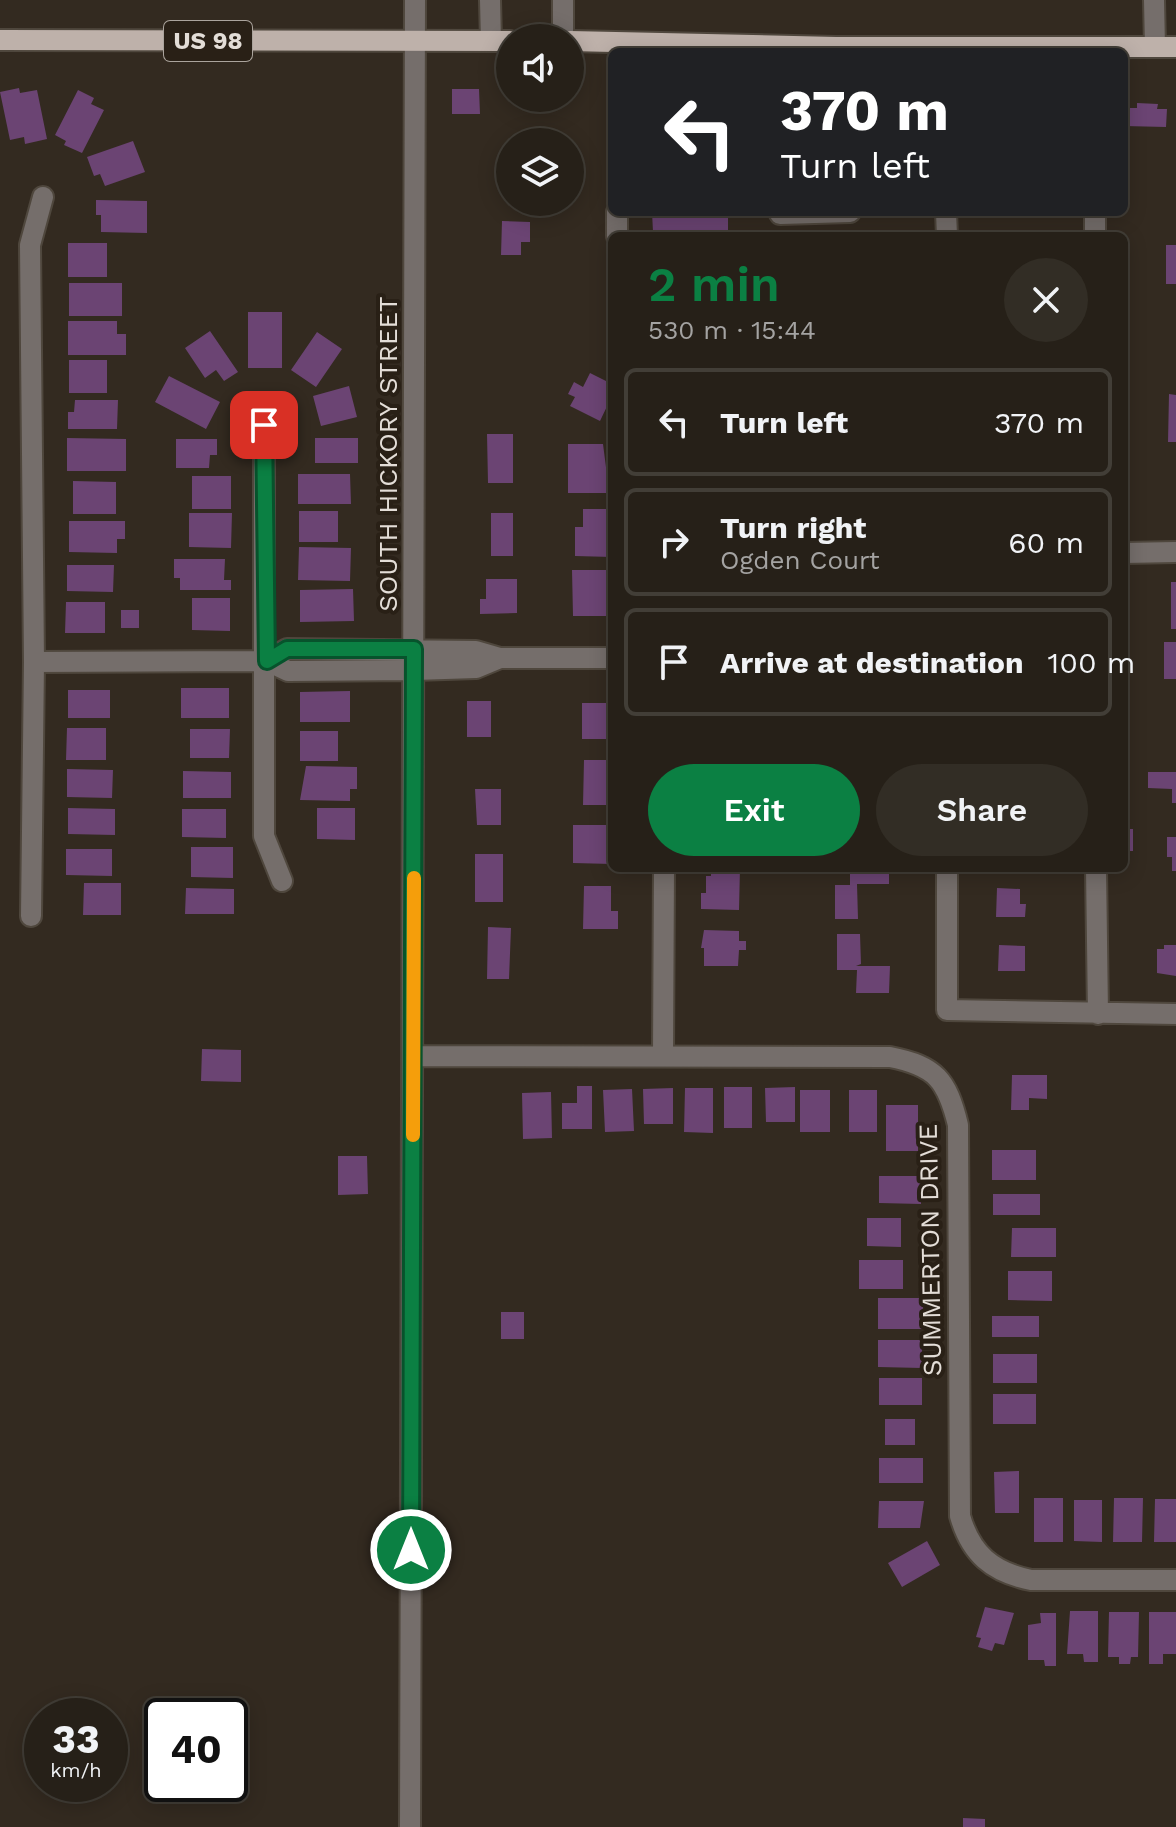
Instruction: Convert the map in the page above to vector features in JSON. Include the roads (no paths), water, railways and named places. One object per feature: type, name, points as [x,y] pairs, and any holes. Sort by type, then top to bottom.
[{"type":"main road","name":"US 98","points":[[0,40],[496,41]]},
{"type":"main road","points":[[584,43],[617,47],[738,48]]},
{"type":"main road","points":[[1124,48],[1176,47]]},
{"type":"street","name":"SOUTH HICKORY STREET","points":[[410,1827],[415,0]]},
{"type":"street","points":[[490,0],[496,25]]},
{"type":"street","points":[[563,0],[563,24]]},
{"type":"street","points":[[1154,0],[1155,47]]},
{"type":"street","points":[[31,916],[34,662],[30,245],[43,197]]},
{"type":"street","points":[[264,425],[267,661],[264,836],[282,881]]},
{"type":"street","points":[[1128,553],[1176,552]]},
{"type":"street","points":[[267,661],[287,649],[414,649],[476,651],[500,658],[608,658]]},
{"type":"street","points":[[34,662],[267,661],[288,671],[414,670],[476,668],[500,658]]},
{"type":"street","points":[[663,1056],[664,872]]},
{"type":"street","points":[[947,872],[947,1010],[1176,1014]]},
{"type":"street","points":[[1096,872],[1098,1014]]},
{"type":"street","name":"SUMMERTON DRIVE","points":[[414,1056],[890,1057],[921,1063],[940,1079],[951,1098],[958,1125],[960,1516],[966,1537],[977,1554],[1010,1576],[1031,1580],[1176,1580]]}]
